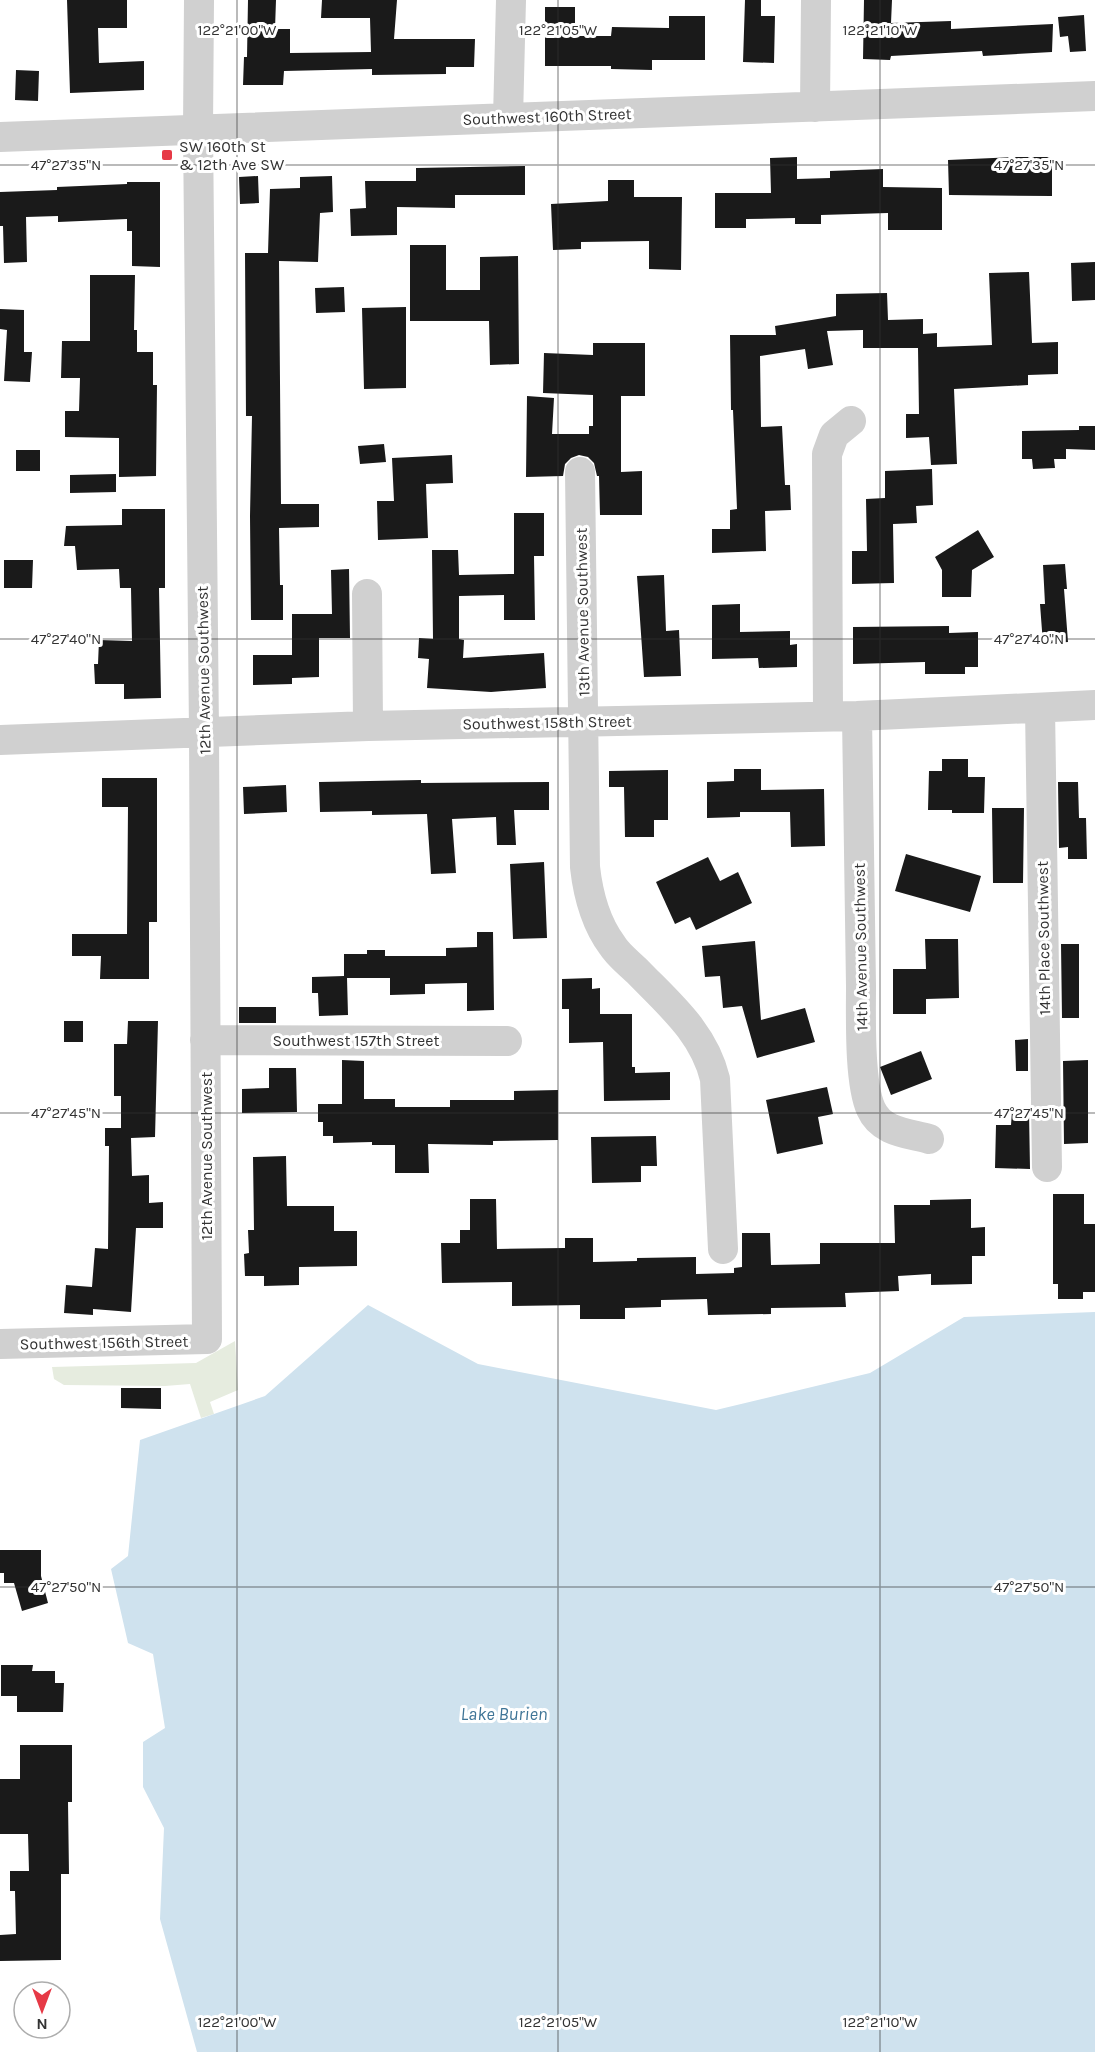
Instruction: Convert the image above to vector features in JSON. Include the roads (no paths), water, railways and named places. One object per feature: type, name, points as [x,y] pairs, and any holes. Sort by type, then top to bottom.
[{"type":"street","name":"12th Avenue Southwest","points":[[199,0],[207,1339]]},
{"type":"street","points":[[508,117],[511,0]]},
{"type":"street","points":[[814,107],[816,0]]},
{"type":"street","name":"Southwest 160th Street","points":[[0,137],[1095,96]]},
{"type":"street","name":"14th Avenue Southwest","points":[[851,421],[834,435],[827,454],[865,1086],[871,1109],[879,1122],[889,1129],[929,1139]]},
{"type":"street","name":"13th Avenue Southwest","points":[[580,472],[585,867],[588,888],[600,925],[612,946],[685,1021],[702,1042],[711,1061],[715,1079],[723,1249]]},
{"type":"street","points":[[367,594],[368,726]]},
{"type":"street","name":"Southwest 158th Street","points":[[0,740],[368,726],[842,716],[1095,705]]},
{"type":"street","name":"14th Place Southwest","points":[[1040,708],[1047,1167]]},
{"type":"street","name":"Southwest 157th Street","points":[[205,1040],[507,1041]]},
{"type":"street","name":"Southwest 156th Street","points":[[0,1344],[207,1339]]},
{"type":"water","name":"Lake Burien","points":[[368,1305],[478,1364],[716,1410],[870,1373],[964,1317],[1095,1312],[1095,2052],[197,2052],[160,1919],[164,1828],[143,1787],[143,1742],[165,1728],[153,1654],[128,1643],[111,1569],[128,1556],[140,1440],[265,1396]]},
{"type":"place","name":"SW 160th St & 12th Ave SW","points":[[167,155]]}]
